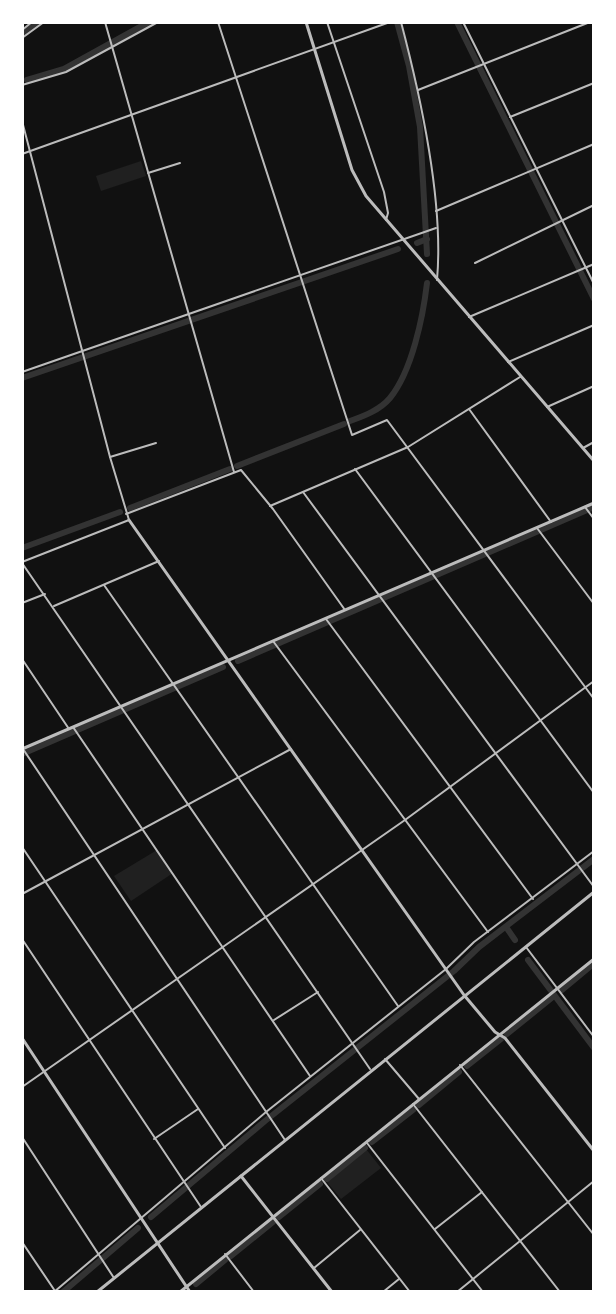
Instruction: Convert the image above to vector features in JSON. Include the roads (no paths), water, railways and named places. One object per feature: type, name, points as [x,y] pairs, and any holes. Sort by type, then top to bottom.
[{"type":"street","points":[[22,30],[32,22]]},
{"type":"street","points":[[22,38],[45,22]]},
{"type":"street","points":[[105,22],[234,472]]},
{"type":"street","points":[[22,86],[66,72],[158,22]]},
{"type":"street","points":[[218,22],[299,279],[352,435],[387,420],[594,699]]},
{"type":"street","points":[[306,22],[351,170],[366,196],[594,461]]},
{"type":"street","points":[[327,22],[384,192],[388,213],[386,220]]},
{"type":"street","points":[[22,154],[132,117],[390,22]]},
{"type":"street","points":[[401,22],[418,90],[435,211],[437,280]]},
{"type":"street","points":[[463,22],[594,284]]},
{"type":"street","points":[[418,90],[590,22]]},
{"type":"street","points":[[510,117],[594,83]]},
{"type":"street","points":[[22,121],[110,457],[129,520],[453,979],[499,1034],[505,1038],[594,1151]]},
{"type":"street","points":[[435,211],[594,144]]},
{"type":"street","points":[[148,174],[180,163]]},
{"type":"street","points":[[475,263],[594,204]]},
{"type":"street","points":[[22,372],[299,279],[436,228]]},
{"type":"street","points":[[469,318],[594,264]]},
{"type":"street","points":[[508,362],[594,325]]},
{"type":"street","points":[[270,506],[408,447],[520,377]]},
{"type":"street","points":[[547,407],[594,386]]},
{"type":"street","points":[[469,408],[551,522]]},
{"type":"street","points":[[583,448],[594,442]]},
{"type":"street","points":[[110,457],[156,443]]},
{"type":"street","points":[[355,469],[594,793]]},
{"type":"street","points":[[126,514],[234,472],[243,471],[345,610]]},
{"type":"street","points":[[303,492],[594,887]]},
{"type":"street","points":[[285,1140],[23,749],[594,503]]},
{"type":"street","points":[[585,507],[594,519]]},
{"type":"street","points":[[129,520],[22,562],[370,1070]]},
{"type":"street","points":[[537,528],[594,604]]},
{"type":"street","points":[[54,606],[159,561]]},
{"type":"street","points":[[104,585],[398,1006]]},
{"type":"street","points":[[22,603],[45,594]]},
{"type":"street","points":[[326,619],[532,899]]},
{"type":"street","points":[[273,641],[488,932]]},
{"type":"street","points":[[22,659],[274,1020],[310,1076]]},
{"type":"street","points":[[22,1087],[405,820],[594,681]]},
{"type":"street","points":[[22,894],[291,749]]},
{"type":"street","points":[[22,847],[225,1148]]},
{"type":"street","points":[[22,1242],[55,1291],[310,1076],[398,1006],[448,971],[488,932],[594,851]]},
{"type":"street","points":[[97,1292],[594,892]]},
{"type":"street","points":[[22,939],[201,1207]]},
{"type":"street","points":[[526,947],[554,990],[594,1037]]},
{"type":"street","points":[[180,1292],[460,1065],[593,961]]},
{"type":"street","points":[[274,1020],[318,992]]},
{"type":"street","points":[[22,1038],[190,1292]]},
{"type":"street","points":[[385,1059],[419,1099]]},
{"type":"street","points":[[460,1065],[594,1235]]},
{"type":"street","points":[[413,1104],[560,1292]]},
{"type":"street","points":[[154,1139],[198,1109]]},
{"type":"street","points":[[22,1137],[114,1278]]},
{"type":"street","points":[[366,1142],[483,1292]]},
{"type":"street","points":[[241,1176],[332,1292]]},
{"type":"street","points":[[321,1178],[410,1292]]},
{"type":"street","points":[[457,1292],[594,1181]]},
{"type":"street","points":[[435,1229],[482,1192]]},
{"type":"street","points":[[314,1268],[360,1230]]},
{"type":"street","points":[[225,1254],[254,1292]]},
{"type":"street","points":[[383,1292],[399,1279]]},
{"type":"waterway","points":[[22,34],[39,22]]},
{"type":"waterway","points":[[27,80],[64,69],[149,22]]},
{"type":"waterway","points":[[397,22],[409,66],[420,127],[427,254]]},
{"type":"waterway","points":[[457,22],[594,299]]},
{"type":"waterway","points":[[417,243],[427,239]]},
{"type":"waterway","points":[[22,378],[398,249]]},
{"type":"waterway","points":[[350,421],[382,406],[398,387],[415,343],[427,283]]},
{"type":"waterway","points":[[237,466],[344,424]]},
{"type":"waterway","points":[[130,508],[230,469]]},
{"type":"waterway","points":[[238,661],[594,507]]},
{"type":"waterway","points":[[22,548],[120,512]]},
{"type":"waterway","points":[[22,754],[223,667]]},
{"type":"waterway","points":[[151,1217],[265,1121],[454,971],[479,947],[594,859]]},
{"type":"waterway","points":[[506,927],[515,940]]},
{"type":"waterway","points":[[528,960],[594,1048]]},
{"type":"waterway","points":[[562,990],[592,965]]},
{"type":"waterway","points":[[507,1034],[554,996]]},
{"type":"waterway","points":[[467,1066],[501,1039]]},
{"type":"waterway","points":[[419,1105],[459,1072]]},
{"type":"waterway","points":[[372,1142],[413,1110]]},
{"type":"waterway","points":[[327,1179],[365,1148]]},
{"type":"waterway","points":[[279,1217],[320,1184]]},
{"type":"waterway","points":[[231,1256],[273,1222]]},
{"type":"waterway","points":[[63,1292],[138,1228]]},
{"type":"waterway","points":[[196,1284],[225,1260]]}]
